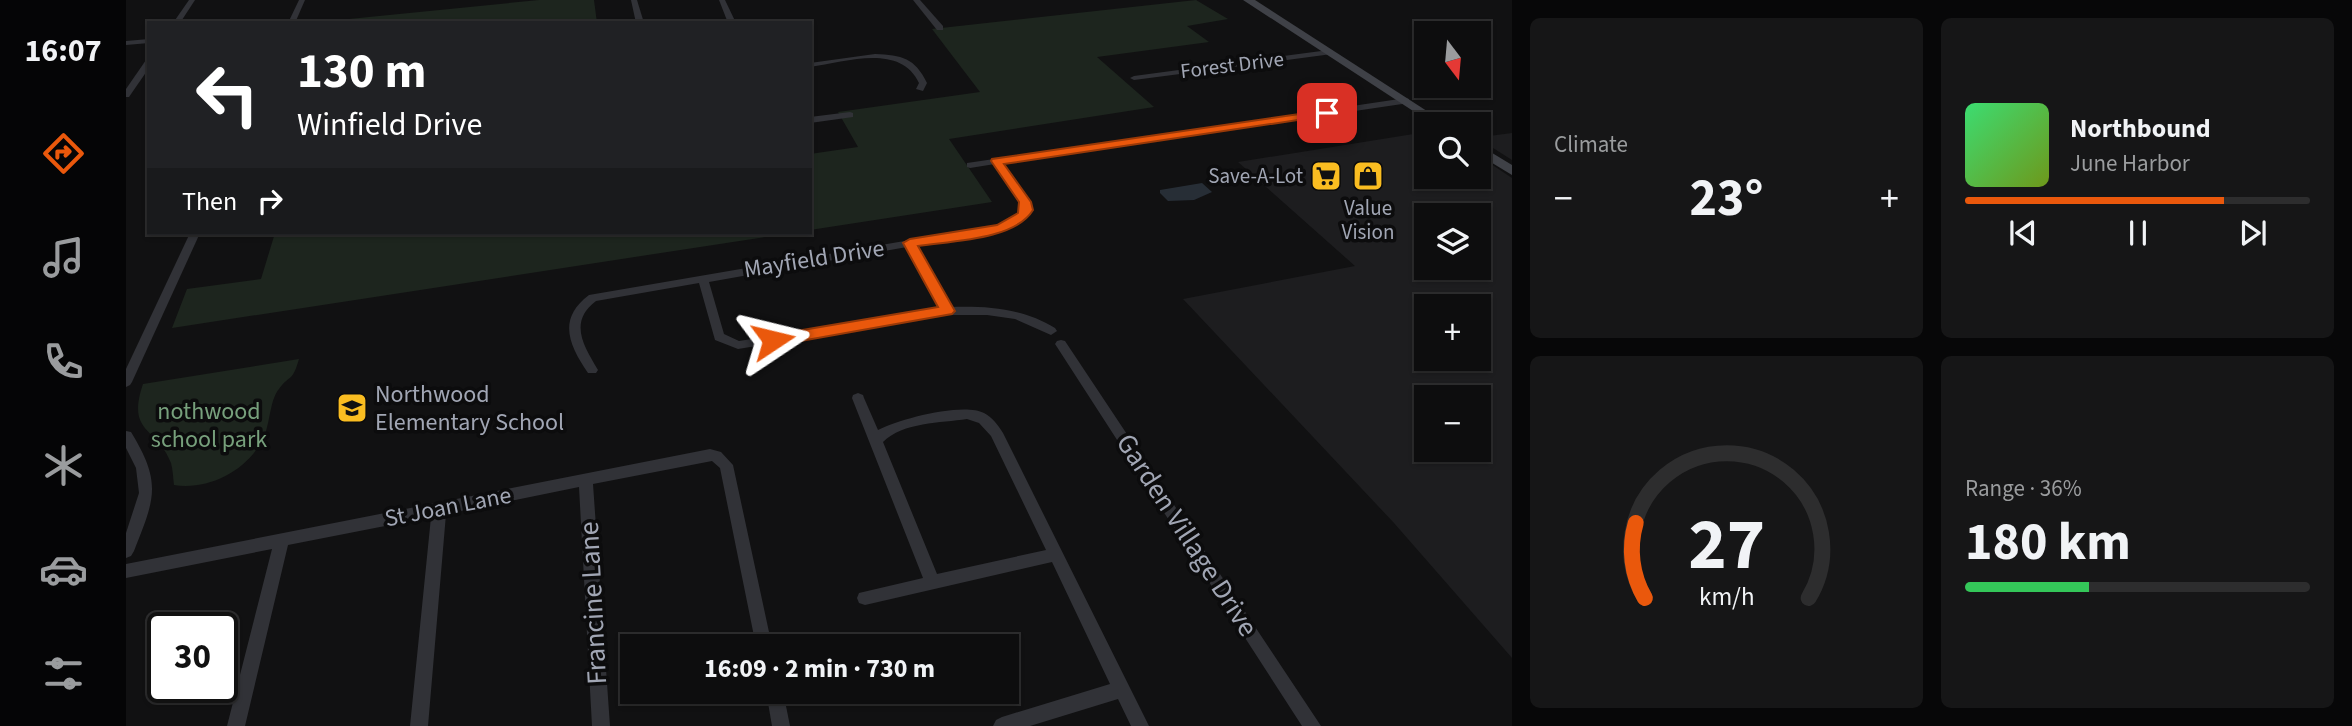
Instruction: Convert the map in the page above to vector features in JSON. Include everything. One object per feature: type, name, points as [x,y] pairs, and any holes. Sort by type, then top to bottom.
[{"type":"main road","points":[[1248,0],[1423,112]]},
{"type":"main road","points":[[1491,157],[1512,171]]},
{"type":"street","points":[[177,21],[192,0]]},
{"type":"street","points":[[292,21],[302,0]]},
{"type":"street","points":[[634,0],[639,21]]},
{"type":"street","points":[[722,0],[731,21]]},
{"type":"street","points":[[916,0],[940,27]]},
{"type":"street","points":[[126,43],[147,41]]},
{"type":"street","name":"Forest Drive","points":[[1134,78],[1329,52]]},
{"type":"street","points":[[812,65],[883,56],[904,58],[920,73],[923,83],[920,89]]},
{"type":"street","points":[[126,95],[147,65]]},
{"type":"street","points":[[970,165],[1406,101]]},
{"type":"street","points":[[812,120],[850,115]]},
{"type":"street","name":"Mayfield Drive","points":[[592,370],[579,352],[576,338],[575,318],[585,302],[602,295],[1000,229],[1023,216],[1027,210],[1025,202],[997,161]]},
{"type":"street","points":[[126,382],[194,235]]},
{"type":"street","points":[[910,243],[947,311]]},
{"type":"street","points":[[703,278],[719,337],[738,345],[947,311],[975,310],[1002,314],[1032,320],[1051,331]]},
{"type":"street","name":"Garden Village Drive","points":[[1061,344],[1312,726]]},
{"type":"street","points":[[858,398],[932,582]]},
{"type":"street","points":[[876,441],[881,433],[893,428],[977,414],[987,421],[996,433],[1140,726]]},
{"type":"street","points":[[126,436],[144,467],[148,485],[144,505],[126,551]]},
{"type":"street","name":"St Joan Lane","points":[[126,571],[710,455],[716,456],[726,465],[761,634]]},
{"type":"street","name":"Francine Lane","points":[[586,480],[601,726]]},
{"type":"street","points":[[419,726],[439,509]]},
{"type":"street","points":[[236,726],[282,540]]},
{"type":"street","points":[[865,598],[1056,554]]},
{"type":"street","points":[[1002,726],[1121,689]]},
{"type":"street","points":[[777,704],[781,726]]},
{"type":"shaded area","points":[[1512,133],[1512,160],[1491,147],[1491,136]]},
{"type":"shaded area","points":[[1414,134],[1414,189],[1491,189],[1491,164],[1512,178],[1512,658],[1394,523],[1183,299],[1355,266],[1238,162]]},
{"type":"shaded area","points":[[1202,183],[1212,192],[1194,200],[1168,201],[1160,193],[1160,190]]},
{"type":"green space","points":[[539,0],[594,0],[597,21],[348,21]]},
{"type":"green space","points":[[1196,0],[1228,19],[1187,26],[1209,42],[1097,57],[1154,107],[949,139],[992,202],[812,230],[812,154],[858,147],[838,112],[980,92],[932,29]]},
{"type":"green space","points":[[274,235],[778,235],[172,328],[187,289],[261,279]]},
{"type":"green space","name":"nothwood school park","points":[[299,359],[293,375],[276,393],[266,431],[252,455],[229,474],[216,480],[188,486],[174,485],[171,463],[165,451],[145,428],[138,412],[143,384]]},
{"type":"place","name":"Save-A-Lot","points":[[1326,176]]},
{"type":"place","name":"Value Vision","points":[[1368,176]]},
{"type":"place","name":"Northwood Elementary School","points":[[352,408]]},
{"type":"route","points":[[773,340],[947,311],[910,243],[1000,229],[1023,216],[1027,210],[1025,202],[997,161],[1327,113]]}]
